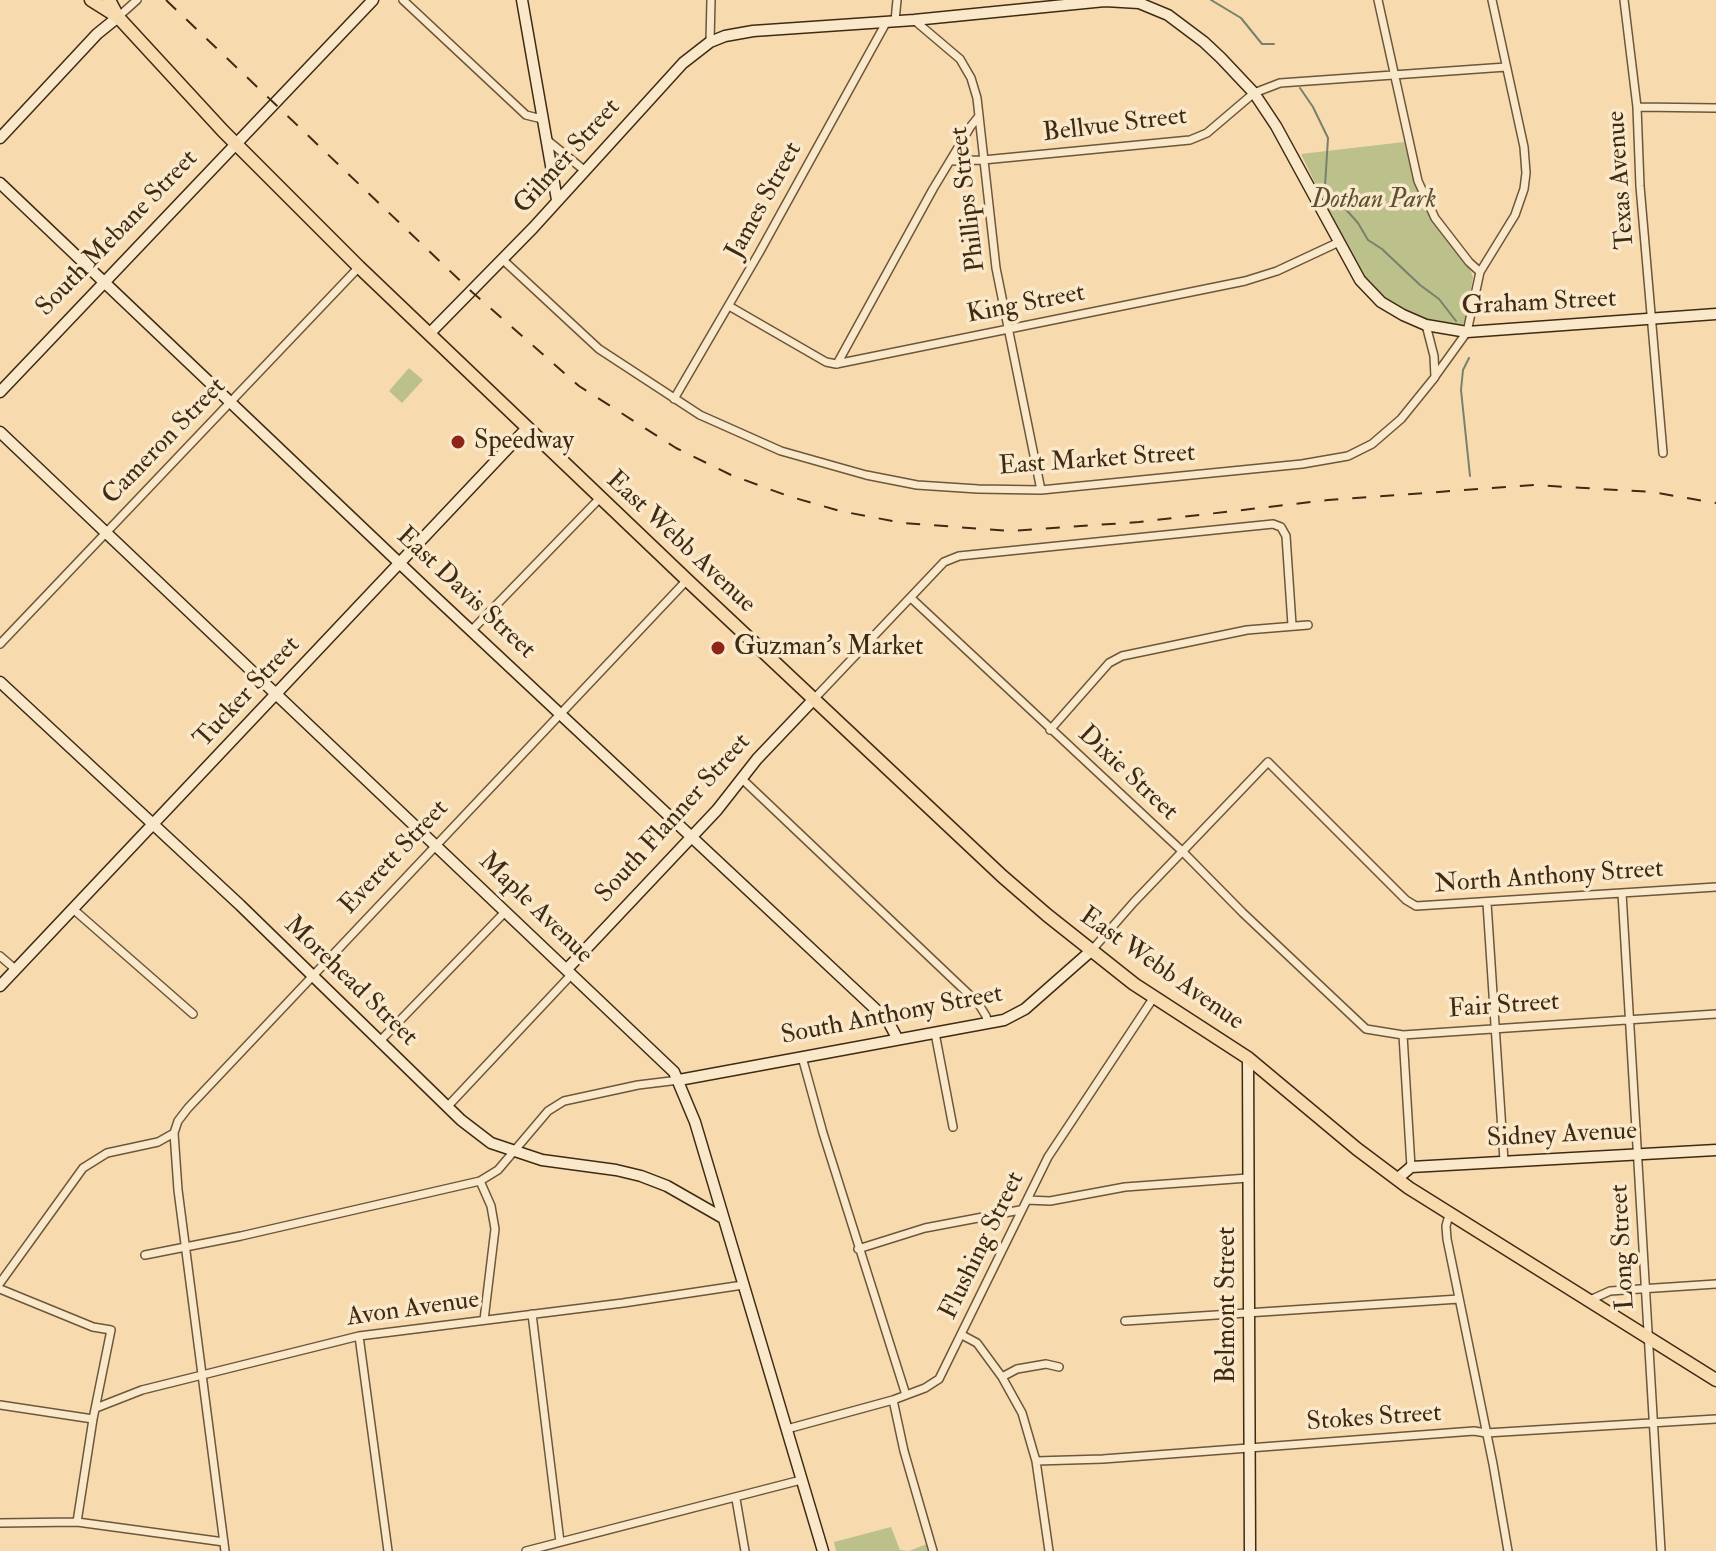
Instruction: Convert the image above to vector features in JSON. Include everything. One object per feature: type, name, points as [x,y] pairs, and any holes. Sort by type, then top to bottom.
[{"type":"highway","name":"East Webb Avenue","points":[[91,0],[118,17],[236,143],[359,267],[1002,876],[1154,997],[1248,1058],[1397,1179],[1449,1215],[1716,1380]]},
{"type":"highway","name":"East Webb Avenue","points":[[109,0],[118,17]]},
{"type":"street","points":[[0,138],[97,34],[137,0]]},
{"type":"street","name":"South Mebane Street","points":[[0,392],[373,0]]},
{"type":"street","points":[[403,0],[526,115],[542,119]]},
{"type":"street","points":[[522,0],[557,200]]},
{"type":"street","points":[[710,42],[711,0]]},
{"type":"street","name":"James Street","points":[[674,399],[891,21],[897,0]]},
{"type":"street","name":"Graham Street","points":[[710,42],[753,31],[914,20],[1105,0],[1139,3],[1168,15],[1204,42],[1254,93],[1303,172],[1337,243],[1368,290],[1394,309],[1426,325],[1467,332],[1716,314]]},
{"type":"street","points":[[1378,0],[1412,161],[1425,200],[1443,230],[1480,272]]},
{"type":"street","points":[[1467,332],[1480,272],[1515,215],[1526,173],[1521,132],[1492,0]]},
{"type":"street","name":"Texas Avenue","points":[[1624,0],[1637,107],[1639,172],[1663,453]]},
{"type":"street","name":"Phillips Street","points":[[914,20],[950,48],[967,69],[977,98],[996,268],[1041,490]]},
{"type":"street","name":"Gilmer Street","points":[[430,333],[683,63],[710,42]]},
{"type":"street","name":"Bellvue Street","points":[[950,161],[1190,140],[1207,133],[1254,93],[1297,80],[1506,67]]},
{"type":"street","points":[[1637,107],[1716,108]]},
{"type":"street","points":[[729,306],[826,362],[836,364],[950,161],[979,116]]},
{"type":"street","points":[[547,140],[584,170]]},
{"type":"street","name":"East Davis Street","points":[[0,183],[132,311],[879,1012],[897,1038]]},
{"type":"street","name":"King Street","points":[[836,364],[1245,281],[1277,271],[1337,243]]},
{"type":"street","name":"East Market Street","points":[[502,259],[581,335],[618,363],[700,415],[781,451],[866,475],[917,485],[1041,490],[1302,464],[1348,456],[1372,444],[1401,419],[1467,332]]},
{"type":"street","name":"Cameron Street","points":[[0,644],[359,267]]},
{"type":"street","points":[[1426,325],[1433,345],[1435,377]]},
{"type":"street","name":"Tucker Street","points":[[0,986],[527,428]]},
{"type":"street","name":"Maple Avenue","points":[[0,432],[668,1064],[679,1080],[695,1122],[823,1551]]},
{"type":"street","points":[[472,630],[600,498]]},
{"type":"street","points":[[814,699],[937,568],[950,560],[984,552],[1277,525],[1286,536],[1292,625]]},
{"type":"street","name":"Everett Street","points":[[174,1133],[188,1108],[687,580]]},
{"type":"street","name":"Dixie Street","points":[[911,598],[1183,852],[1313,981]]},
{"type":"street","points":[[1050,730],[1109,663],[1118,657],[1224,634],[1308,625]]},
{"type":"street","name":"Morehead Street","points":[[0,682],[240,905],[379,1042],[491,1143],[542,1160],[641,1176],[667,1186],[723,1218]]},
{"type":"street","name":"South Flanner Street","points":[[448,1106],[814,699]]},
{"type":"street","name":"North Anthony Street","points":[[1092,950],[1268,762],[1410,903],[1423,906],[1487,903],[1716,887]]},
{"type":"street","points":[[741,778],[978,1003],[988,1023]]},
{"type":"street","name":"Long Street","points":[[1622,893],[1661,1551]]},
{"type":"street","points":[[1487,903],[1504,1161]]},
{"type":"street","points":[[73,909],[193,1014]]},
{"type":"street","points":[[379,1042],[505,912]]},
{"type":"street","name":"South Anthony Street","points":[[679,1080],[1004,1020],[1025,1009],[1092,950]]},
{"type":"street","points":[[0,956],[15,969]]},
{"type":"street","name":"Fair Street","points":[[1313,981],[1361,1027],[1403,1035],[1716,1014]]},
{"type":"street","name":"Flushing Street","points":[[787,1429],[893,1400],[939,1379],[1048,1157],[1154,997]]},
{"type":"street","points":[[935,1033],[953,1127]]},
{"type":"street","points":[[1397,1179],[1411,1167],[1403,1035]]},
{"type":"street","points":[[802,1057],[858,1249],[906,1395]]},
{"type":"street","name":"Belmont Street","points":[[1248,1058],[1250,1551]]},
{"type":"street","points":[[145,1255],[480,1181],[498,1170],[548,1111],[564,1101],[638,1085],[679,1080]]},
{"type":"street","points":[[174,1133],[173,1147],[225,1551]]},
{"type":"street","points":[[77,1522],[111,1330],[93,1327],[0,1286],[89,1162],[107,1153],[158,1142],[174,1133]]},
{"type":"street","name":"Sidney Avenue","points":[[1411,1167],[1716,1150]]},
{"type":"street","points":[[1027,1200],[1050,1201],[1125,1187],[1248,1178]]},
{"type":"street","points":[[480,1181],[491,1206],[495,1229],[484,1320]]},
{"type":"street","points":[[858,1249],[925,1228],[1020,1210]]},
{"type":"street","points":[[1449,1215],[1447,1239],[1508,1551]]},
{"type":"street","points":[[1590,1300],[1610,1291],[1716,1284]]},
{"type":"street","name":"Avon Avenue","points":[[96,1408],[142,1390],[359,1336],[743,1285]]},
{"type":"street","points":[[1125,1321],[1459,1299]]},
{"type":"street","points":[[532,1314],[560,1542]]},
{"type":"street","points":[[962,1335],[977,1343],[1002,1377],[1022,1413],[1036,1461],[1049,1551]]},
{"type":"street","points":[[359,1336],[388,1551]]},
{"type":"street","points":[[1002,1377],[1017,1369],[1046,1364],[1059,1367]]},
{"type":"street","points":[[893,1400],[904,1451],[933,1551]]},
{"type":"street","points":[[0,1405],[93,1419]]},
{"type":"street","name":"Stokes Street","points":[[1036,1461],[1103,1459],[1474,1431],[1486,1433],[1716,1419]]},
{"type":"street","points":[[526,1551],[801,1480]]},
{"type":"street","points":[[736,1499],[745,1551]]},
{"type":"street","points":[[0,1523],[77,1522],[224,1542]]},
{"type":"green space","name":"Dothan Park","points":[[1404,142],[1414,178],[1431,216],[1473,277],[1465,322],[1458,328],[1428,321],[1392,304],[1357,270],[1301,154]]},
{"type":"green space","points":[[409,368],[423,380],[402,403],[389,391]]},
{"type":"green space","points":[[891,1527],[900,1550],[909,1551],[836,1551],[834,1542]]},
{"type":"green space","points":[[929,1543],[931,1551],[909,1551]]},
{"type":"waterway","points":[[1211,0],[1241,18],[1262,44],[1274,44]]},
{"type":"waterway","points":[[1300,88],[1328,138],[1325,186],[1358,223],[1368,240],[1439,299],[1456,321]]},
{"type":"waterway","points":[[1469,358],[1463,370],[1461,390],[1470,476]]},
{"type":"railway","points":[[166,0],[472,292],[579,386],[676,448],[731,475],[788,496],[840,511],[903,523],[1010,531],[1139,522],[1328,500],[1534,485],[1652,492],[1716,503]]},
{"type":"place","name":"Speedway","points":[[458,442]]},
{"type":"place","name":"Guzman's Market","points":[[718,648]]}]
